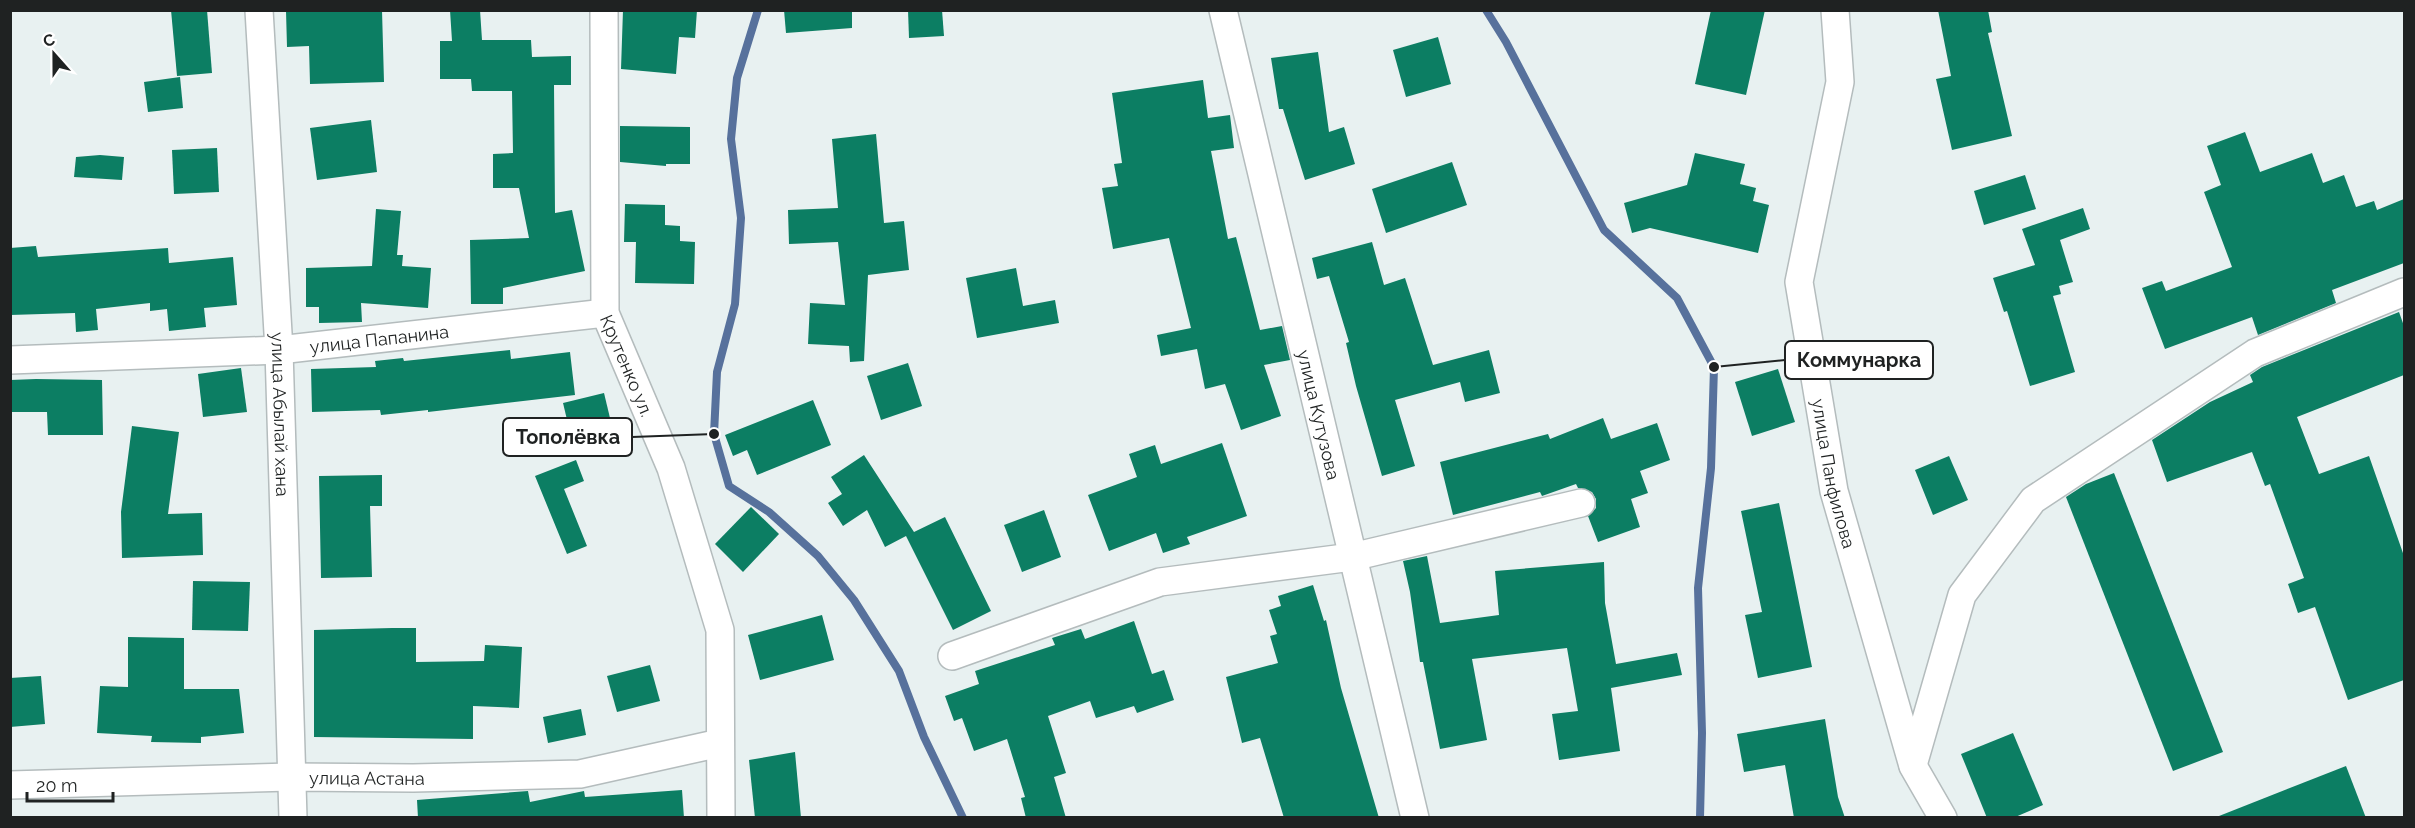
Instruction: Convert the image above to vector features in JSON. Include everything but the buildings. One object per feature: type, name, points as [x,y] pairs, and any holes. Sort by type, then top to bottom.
[{"type":"street","name":"улица Абылай хана","points":[[260,10],[279,350],[290,777],[294,818]]},
{"type":"street","name":"Крутенко ул.","points":[[604,10],[605,313],[671,468],[720,630],[721,818]]},
{"type":"street","name":"улица Кутузова","points":[[1223,10],[1415,818]]},
{"type":"street","name":"улица Панфилова","points":[[1835,10],[1840,82],[1799,282],[1834,491],[1913,766],[1943,818]]},
{"type":"street","points":[[1913,766],[1962,595],[2033,500],[2255,353],[2404,292]]},
{"type":"street","name":"улица Папанина","points":[[10,360],[279,350],[605,313]]},
{"type":"street","points":[[952,656],[1160,582],[1352,557],[1581,503]]},
{"type":"street","name":"улица Астана","points":[[10,785],[290,777],[413,778],[580,774],[720,743]]},
{"type":"waterway","points":[[758,10],[737,78],[731,139],[741,218],[735,304],[717,372],[714,434],[729,486],[769,512],[818,556],[854,600],[899,671],[924,737],[963,818]]},
{"type":"waterway","points":[[1486,10],[1506,42],[1604,230],[1677,298],[1714,367],[1711,468],[1698,588],[1702,733],[1700,818]]},
{"type":"place","name":"Коммунарка","points":[[1714,367]]},
{"type":"place","name":"Тополёвка","points":[[714,434]]}]
